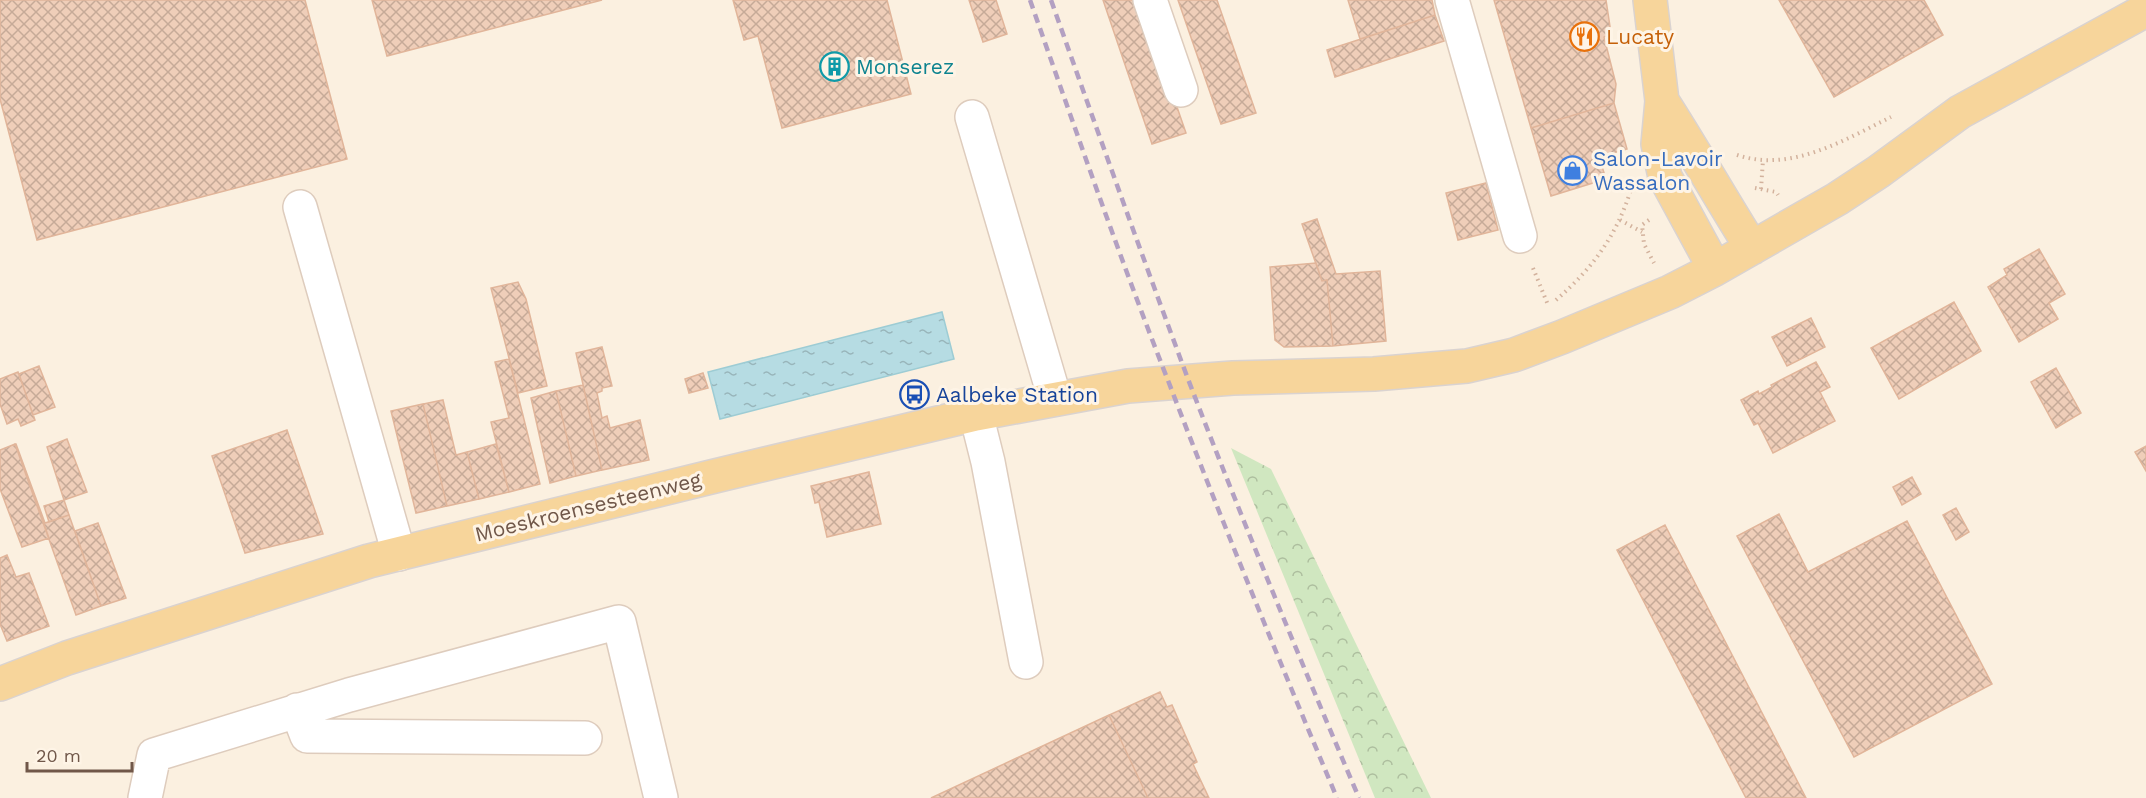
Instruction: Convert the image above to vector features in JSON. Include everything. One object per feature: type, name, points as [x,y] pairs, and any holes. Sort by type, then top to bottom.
[{"type":"main road","points":[[1650,0],[1662,101],[1658,144],[1665,177],[1715,269]]},
{"type":"main road","name":"Moeskroensesteenweg","points":[[0,684],[66,658],[369,561],[976,414],[1128,386],[1189,380],[1374,374],[1467,366],[1514,355],[1670,292],[1715,269],[1862,183],[1960,112],[2146,10]]},
{"type":"main road","points":[[1662,101],[1696,153],[1717,193],[1752,248]]},
{"type":"street","points":[[1150,0],[1181,90]]},
{"type":"street","points":[[1452,0],[1520,236]]},
{"type":"street","points":[[972,117],[1055,399]]},
{"type":"street","points":[[300,207],[399,554]]},
{"type":"street","points":[[976,414],[988,462],[1026,662]]},
{"type":"street","points":[[145,798],[154,755],[349,695],[619,622],[661,798]]},
{"type":"street","points":[[297,710],[307,736],[585,738]]},
{"type":"path","points":[[1761,189],[1763,160]]},
{"type":"path","points":[[1619,220],[1643,232]]},
{"type":"path","points":[[1520,236],[1549,306]]},
{"type":"green space","points":[[1231,448],[1271,469],[1431,798],[1375,798]]},
{"type":"water","points":[[942,312],[954,359],[720,419],[708,372]]},
{"type":"building","points":[[0,0],[305,0],[347,159],[37,240],[0,99]]},
{"type":"building","points":[[372,0],[602,0],[387,56]]},
{"type":"building","name":"Monserez","points":[[733,0],[887,0],[911,94],[782,128],[758,36],[744,40]]},
{"type":"building","points":[[969,0],[996,0],[1007,34],[983,42]]},
{"type":"building","points":[[1103,0],[1140,0],[1186,133],[1152,144]]},
{"type":"building","points":[[1178,0],[1217,0],[1256,113],[1221,124]]},
{"type":"building","points":[[1348,0],[1432,0],[1435,15],[1360,39]]},
{"type":"building","points":[[1494,0],[1606,0],[1611,33],[1604,37],[1616,84],[1614,103],[1531,128]]},
{"type":"building","points":[[1779,0],[1924,0],[1943,35],[1834,97]]},
{"type":"building","points":[[1435,15],[1444,41],[1335,77],[1327,50]]},
{"type":"building","points":[[1614,103],[1627,149],[1599,157],[1606,179],[1551,196],[1531,128]]},
{"type":"building","points":[[1486,183],[1498,230],[1458,240],[1446,193]]},
{"type":"building","points":[[1317,219],[1336,274],[1380,271],[1386,341],[1333,346],[1327,280],[1322,281],[1302,224]]},
{"type":"building","points":[[2039,249],[2065,294],[2049,303],[2058,319],[2019,342],[1988,287],[2007,275],[2004,269]]},
{"type":"building","points":[[1316,263],[1322,281],[1327,280],[1333,346],[1284,347],[1275,340],[1270,267]]},
{"type":"building","points":[[518,282],[526,299],[547,386],[518,393],[491,288]]},
{"type":"building","points":[[1954,302],[1981,351],[1899,399],[1871,348]]},
{"type":"building","points":[[1811,318],[1825,347],[1787,366],[1772,337]]},
{"type":"building","points":[[602,347],[612,386],[602,388],[602,391],[597,393],[602,418],[607,416],[610,428],[640,420],[649,460],[602,470],[576,353]]},
{"type":"building","points":[[509,359],[540,484],[509,492],[491,422],[509,418],[495,362]]},
{"type":"building","points":[[1816,362],[1830,387],[1820,392],[1835,421],[1773,453],[1758,423],[1754,425],[1741,400],[1758,391],[1759,394],[1772,387],[1771,385]]},
{"type":"building","points":[[39,366],[55,407],[33,415],[19,374]]},
{"type":"building","points":[[2056,368],[2081,413],[2056,428],[2031,382]]},
{"type":"building","points":[[18,372],[35,420],[21,426],[18,419],[7,424],[0,404],[0,379]]},
{"type":"building","points":[[703,373],[708,388],[689,393],[685,379]]},
{"type":"building","points":[[583,385],[602,470],[576,476],[556,391]]},
{"type":"building","points":[[556,391],[576,476],[550,483],[531,398]]},
{"type":"building","points":[[443,400],[456,455],[467,452],[479,499],[447,506],[423,404]]},
{"type":"building","points":[[423,404],[447,506],[416,513],[391,411]]},
{"type":"building","points":[[287,430],[323,534],[245,553],[212,456]]},
{"type":"building","points":[[67,439],[87,492],[64,500],[47,447]]},
{"type":"building","points":[[15,444],[49,538],[22,547],[0,489],[0,450]]},
{"type":"building","points":[[15,444],[45,523],[69,515],[101,606],[76,615]]},
{"type":"building","points":[[496,444],[509,492],[479,499],[467,452]]},
{"type":"building","points":[[2146,446],[2146,471],[2135,452]]},
{"type":"building","points":[[869,472],[881,524],[827,537],[819,502],[815,503],[811,486]]},
{"type":"building","points":[[1912,477],[1921,494],[1902,505],[1893,487]]},
{"type":"building","points":[[64,500],[69,515],[49,522],[44,506]]},
{"type":"building","points":[[1956,508],[1969,532],[1956,540],[1943,515]]},
{"type":"building","points":[[1779,514],[1808,572],[1907,521],[1992,684],[1854,757],[1737,536]]},
{"type":"building","points":[[98,523],[126,598],[101,606],[75,531]]},
{"type":"building","points":[[1665,525],[1806,798],[1746,798],[1617,550]]},
{"type":"building","points":[[7,555],[16,577],[29,573],[49,626],[7,641],[0,624],[0,558]]},
{"type":"building","points":[[1160,692],[1167,707],[1172,705],[1197,762],[1193,764],[1209,798],[1148,798],[1109,715]]},
{"type":"building","points":[[1109,715],[1148,798],[931,798]]},
{"type":"railway","points":[[1030,0],[1151,335],[1230,539],[1337,798]]},
{"type":"railway","points":[[1051,0],[1188,379],[1359,798]]},
{"type":"place","name":"Lucaty","points":[[1585,37]]},
{"type":"place","name":"Monserez","points":[[835,67]]},
{"type":"place","name":"Salon-Lavoir Wassalon","points":[[1572,171]]},
{"type":"place","name":"Aalbeke Station","points":[[915,395]]}]
